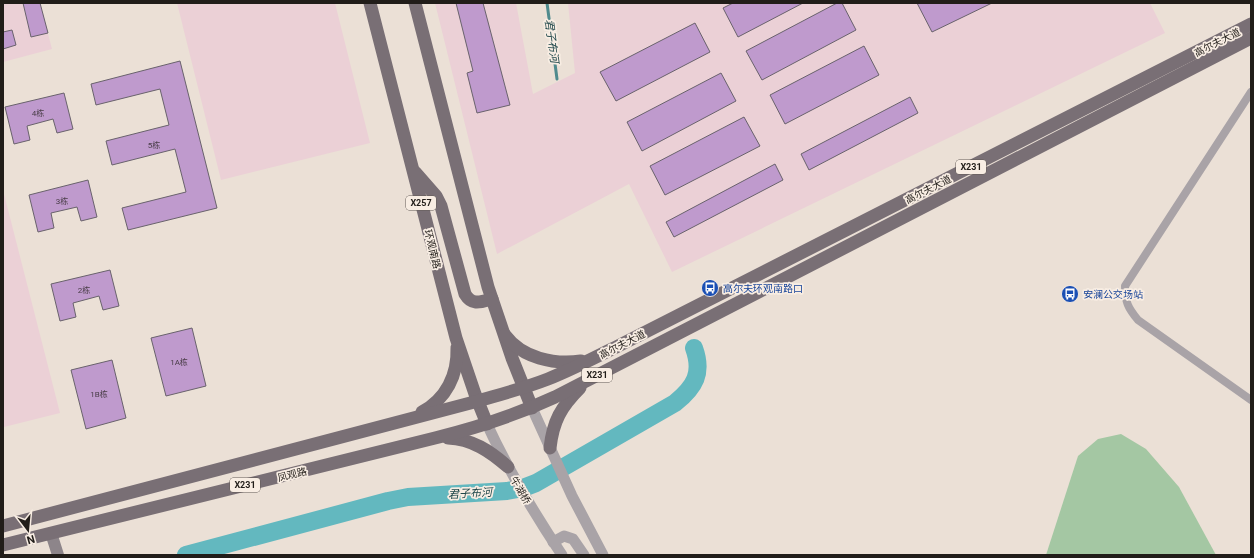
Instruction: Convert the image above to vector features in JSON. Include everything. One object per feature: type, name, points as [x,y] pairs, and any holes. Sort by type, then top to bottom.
[{"type":"main road","name":"环观南路","points":[[370,3],[456,338],[487,424]]},
{"type":"main road","points":[[415,3],[478,250],[492,299],[501,330],[532,408]]},
{"type":"main road","name":"高尔夫大道","points":[[524,388],[591,360],[1251,24]]},
{"type":"main road","name":"高尔夫大道","points":[[532,408],[1251,38]]},
{"type":"main road","points":[[413,170],[436,196],[441,206],[465,294],[468,300],[479,303],[492,299]]},
{"type":"main road","points":[[501,330],[517,348],[539,358],[565,363],[591,360]]},
{"type":"main road","points":[[404,420],[426,410],[445,393],[451,383],[455,371],[457,358],[456,338]]},
{"type":"main road","points":[[550,448],[555,423],[561,409],[584,384],[600,374]]},
{"type":"main road","name":"X231","points":[[3,526],[524,388]]},
{"type":"main road","name":"凤观路","points":[[3,545],[435,438],[487,424],[532,408]]},
{"type":"main road","points":[[435,438],[464,440],[476,444],[486,449],[508,467]]},
{"type":"main road","points":[[51,533],[58,555]]},
{"type":"street","points":[[1251,92],[1125,286],[1125,297],[1129,308],[1138,320],[1251,400]]},
{"type":"street","points":[[532,408],[572,496],[603,555]]},
{"type":"street","name":"环观南路","points":[[487,424],[508,467]]},
{"type":"street","name":"牛湖桥","points":[[508,467],[553,542]]},
{"type":"street","points":[[562,555],[553,542],[564,536],[573,539],[584,555]]},
{"type":"shaded area","points":[[3,3],[40,3],[52,49],[3,62]]},
{"type":"shaded area","points":[[177,3],[335,3],[370,143],[221,180]]},
{"type":"shaded area","points":[[435,3],[516,3],[533,94],[575,73],[568,3],[1150,3],[1165,33],[672,272],[629,184],[497,254]]},
{"type":"shaded area","points":[[3,190],[60,413],[4,427],[3,425]]},
{"type":"green space","points":[[1121,434],[1146,449],[1179,487],[1216,555],[1046,555],[1078,456],[1098,439]]},
{"type":"building","points":[[23,3],[40,3],[48,33],[31,37]]},
{"type":"building","points":[[456,3],[483,3],[510,105],[477,113],[467,73],[473,71]]},
{"type":"building","points":[[733,3],[803,3],[738,37],[723,8]]},
{"type":"building","points":[[837,3],[842,3],[856,30],[762,80],[746,51]]},
{"type":"building","points":[[917,3],[992,3],[932,32]]},
{"type":"building","points":[[695,23],[710,52],[616,101],[600,72]]},
{"type":"building","points":[[12,30],[16,45],[3,49],[3,32]]},
{"type":"building","points":[[864,46],[879,75],[785,124],[770,95]]},
{"type":"building","points":[[180,61],[217,208],[128,230],[122,208],[186,192],[175,149],[112,165],[106,141],[169,125],[160,89],[96,105],[91,84]]},
{"type":"building","points":[[721,73],[736,101],[642,151],[627,122]]},
{"type":"building","points":[[64,93],[73,129],[57,133],[53,119],[27,126],[30,140],[14,144],[5,107]]},
{"type":"building","points":[[910,97],[918,113],[809,170],[801,154]]},
{"type":"building","points":[[744,117],[760,146],[665,195],[650,166]]},
{"type":"building","points":[[775,164],[783,180],[674,237],[666,222]]},
{"type":"building","points":[[88,180],[97,217],[81,221],[77,207],[51,213],[54,228],[38,232],[29,195]]},
{"type":"building","points":[[110,270],[119,306],[103,310],[99,296],[73,303],[76,317],[60,321],[51,284]]},
{"type":"building","points":[[192,328],[206,386],[166,396],[151,338]]},
{"type":"building","points":[[112,360],[126,418],[86,429],[71,370]]},
{"type":"waterway","name":"君子布河","points":[[547,3],[557,79]]},
{"type":"waterway","name":"君子布河","points":[[186,555],[388,501],[408,497],[507,491],[523,488],[536,483],[675,403],[688,391],[695,379],[698,365],[694,348]]},
{"type":"place","name":"高尔夫环观南路口","points":[[710,288]]},
{"type":"place","name":"安澜公交场站","points":[[1070,294]]}]
